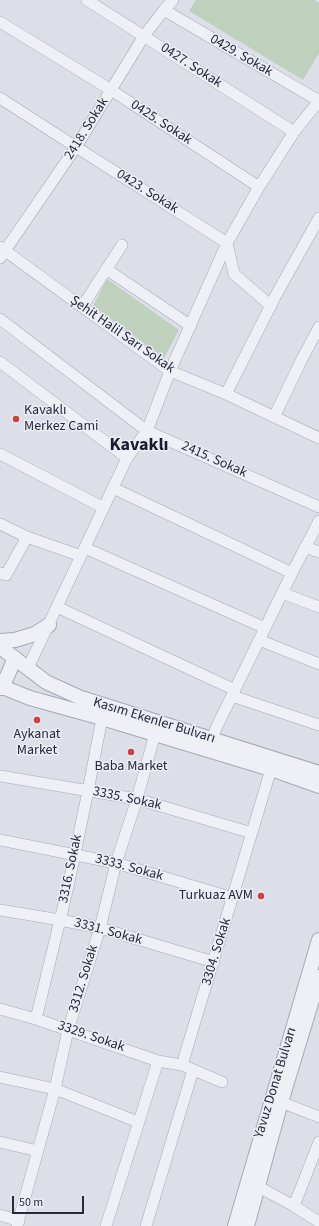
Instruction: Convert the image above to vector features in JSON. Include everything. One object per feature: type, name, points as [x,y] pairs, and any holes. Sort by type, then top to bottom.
[{"type":"street","name":"0427. Sokak","points":[[87,0],[294,132]]},
{"type":"street","name":"2418. Sokak","points":[[2,252],[76,147],[144,36],[173,0]]},
{"type":"street","name":"0429. Sokak","points":[[164,10],[319,101]]},
{"type":"street","name":"0425. Sokak","points":[[0,22],[111,90],[259,187]]},
{"type":"street","name":"0423. Sokak","points":[[0,98],[227,243]]},
{"type":"street","points":[[28,668],[127,458],[147,431],[170,371],[227,243],[259,187],[294,132],[319,101]]},
{"type":"street","points":[[226,394],[271,306],[319,218]]},
{"type":"street","points":[[227,243],[234,274],[271,306]]},
{"type":"street","points":[[82,307],[122,245]]},
{"type":"street","name":"Şehit Halil Sarı Sokak","points":[[2,252],[82,307],[170,371],[226,394],[319,438]]},
{"type":"street","points":[[106,269],[191,326]]},
{"type":"street","name":"2415. Sokak","points":[[0,318],[147,431],[319,506]]},
{"type":"street","points":[[274,416],[319,327]]},
{"type":"street","points":[[0,362],[127,458]]},
{"type":"street","points":[[0,454],[104,508]]},
{"type":"street","points":[[113,488],[292,573]]},
{"type":"street","points":[[212,739],[282,593],[319,521]]},
{"type":"street","points":[[0,524],[27,537],[83,552],[265,628]]},
{"type":"street","points":[[0,573],[6,575],[27,537]]},
{"type":"street","points":[[305,547],[319,552]]},
{"type":"street","points":[[282,593],[319,607]]},
{"type":"street","points":[[57,607],[234,693],[319,725]]},
{"type":"street","points":[[0,641],[15,640],[35,634],[48,624]]},
{"type":"street","points":[[259,640],[319,664]]},
{"type":"street","name":"Kasım Ekenler Bulvarı","points":[[0,647],[46,682],[81,698],[319,773]]},
{"type":"street","points":[[1,687],[15,658]]},
{"type":"street","name":"Kasım Ekenler Bulvarı","points":[[1,687],[30,698],[271,769],[319,786]]},
{"type":"street","name":"3316. Sokak","points":[[36,1019],[75,854],[102,718]]},
{"type":"street","name":"3312. Sokak","points":[[18,1224],[55,1089],[68,1030],[100,928],[116,863],[137,799],[155,734]]},
{"type":"street","name":"3304. Sokak","points":[[182,1065],[271,769]]},
{"type":"street","name":"3335. Sokak","points":[[0,776],[137,799],[252,833]]},
{"type":"street","name":"3333. Sokak","points":[[0,840],[116,863],[233,898]]},
{"type":"street","name":"3331. Sokak","points":[[0,910],[100,928],[214,962]]},
{"type":"street","name":"Yavuz Donat Bulvarı","points":[[235,1226],[319,940]]},
{"type":"street","name":"Yavuz Donat Bulvarı","points":[[247,1226],[281,1102],[319,977]]},
{"type":"street","name":"3329. Sokak","points":[[0,1009],[36,1019],[158,1061],[182,1065],[222,1082]]},
{"type":"street","points":[[106,1226],[158,1061]]},
{"type":"street","points":[[146,1226],[193,1070]]},
{"type":"street","points":[[0,1077],[55,1089],[138,1122]]},
{"type":"street","points":[[281,1102],[319,1117]]},
{"type":"street","points":[[0,1142],[38,1152]]},
{"type":"street","points":[[294,1206],[319,1142]]},
{"type":"street","points":[[257,1186],[294,1206],[319,1222]]},
{"type":"street","points":[[0,1215],[18,1224]]},
{"type":"green space","points":[[196,0],[315,0],[319,3],[319,53],[303,80],[189,11]]},
{"type":"green space","points":[[107,279],[179,330],[164,358],[93,306]]},
{"type":"place","name":"Kavaklı Merkez Cami","points":[[16,419]]},
{"type":"place","name":"Aykanat Market","points":[[37,720]]},
{"type":"place","name":"Baba Market","points":[[131,752]]},
{"type":"place","name":"Turkuaz AVM","points":[[261,896]]},
{"type":"district","name":"Kavaklı","points":[[139,446]]}]
